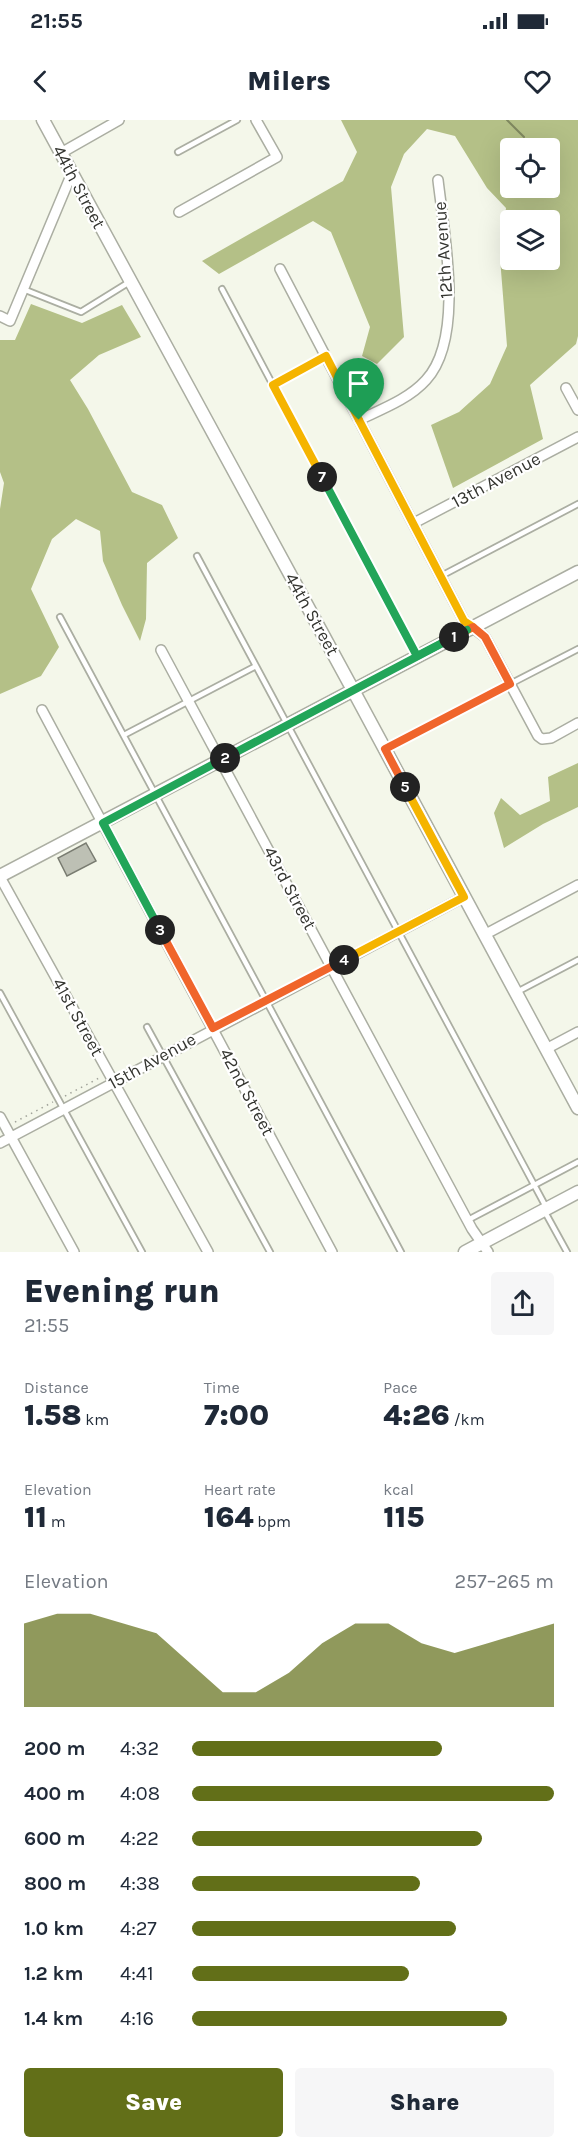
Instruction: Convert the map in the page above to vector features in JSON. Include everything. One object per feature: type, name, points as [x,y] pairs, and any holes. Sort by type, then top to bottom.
[{"type":"street","name":"44th Street","points":[[43,120],[578,1107]]},
{"type":"street","points":[[61,153],[119,120]]},
{"type":"street","points":[[179,212],[277,157],[256,120]]},
{"type":"street","points":[[0,316],[10,321],[72,173]]},
{"type":"street","name":"12th Avenue","points":[[359,420],[414,391],[432,373],[442,353],[445,343],[449,284],[438,180]]},
{"type":"street","points":[[280,269],[464,621],[485,637],[538,736],[542,739],[550,738],[578,723]]},
{"type":"street","points":[[578,387],[568,390],[578,410]]},
{"type":"street","name":"13th Avenue","points":[[414,523],[578,437]]},
{"type":"street","points":[[0,876],[578,572]]},
{"type":"street","name":"43rd Street","points":[[162,650],[468,1220],[485,1247]]},
{"type":"street","name":"42nd Street","points":[[42,710],[332,1252]]},
{"type":"street","name":"41st Street","points":[[0,876],[208,1252]]},
{"type":"street","points":[[484,934],[578,885]]},
{"type":"street","name":"15th Avenue","points":[[0,1143],[213,1028],[464,897]]},
{"type":"street","points":[[546,1049],[578,1032]]},
{"type":"street","points":[[0,1117],[75,1252]]},
{"type":"street","points":[[465,1252],[485,1247],[545,1209],[578,1192]]},
{"type":"lane","points":[[178,152],[237,120]]},
{"type":"lane","points":[[23,289],[81,312],[131,281]]},
{"type":"lane","points":[[222,289],[417,656]]},
{"type":"lane","points":[[273,385],[326,356]]},
{"type":"lane","points":[[441,576],[578,504]]},
{"type":"lane","points":[[197,556],[535,1185],[567,1252]]},
{"type":"lane","points":[[60,617],[401,1252]]},
{"type":"lane","points":[[385,749],[578,649]]},
{"type":"lane","points":[[124,735],[256,666]]},
{"type":"lane","points":[[515,993],[578,960]]},
{"type":"lane","points":[[0,993],[142,1252]]},
{"type":"lane","points":[[147,1027],[270,1252]]},
{"type":"lane","points":[[468,1220],[578,1162]]},
{"type":"green space","points":[[341,120],[578,120],[578,336],[576,344],[530,385],[543,439],[453,488],[431,425],[459,412],[490,384],[507,346],[501,270],[560,270],[560,210],[506,210],[487,188],[455,136],[427,129],[404,154],[391,187],[404,337],[377,364],[362,356],[370,327],[331,232],[313,221],[219,274],[202,261],[343,181],[357,152]]},
{"type":"green space","points":[[31,304],[82,323],[122,305],[141,337],[99,355],[70,380],[132,492],[162,505],[178,538],[147,563],[146,619],[140,641],[103,561],[100,531],[76,519],[52,539],[31,589],[59,647],[41,676],[0,694],[0,509],[4,483],[0,472],[0,340],[15,340]]},
{"type":"green space","points":[[578,763],[578,807],[543,824],[504,848],[494,813],[501,798],[520,815],[550,801],[548,777]]},
{"type":"building","points":[[86,843],[96,861],[67,876],[58,858]]},
{"type":"waterway","points":[[507,120],[524,137]]},
{"type":"route","points":[[359,420],[326,356],[273,385],[417,656],[473,627],[485,637],[510,684],[385,749],[464,897],[213,1028],[103,823],[473,627],[464,621],[359,420]]}]
